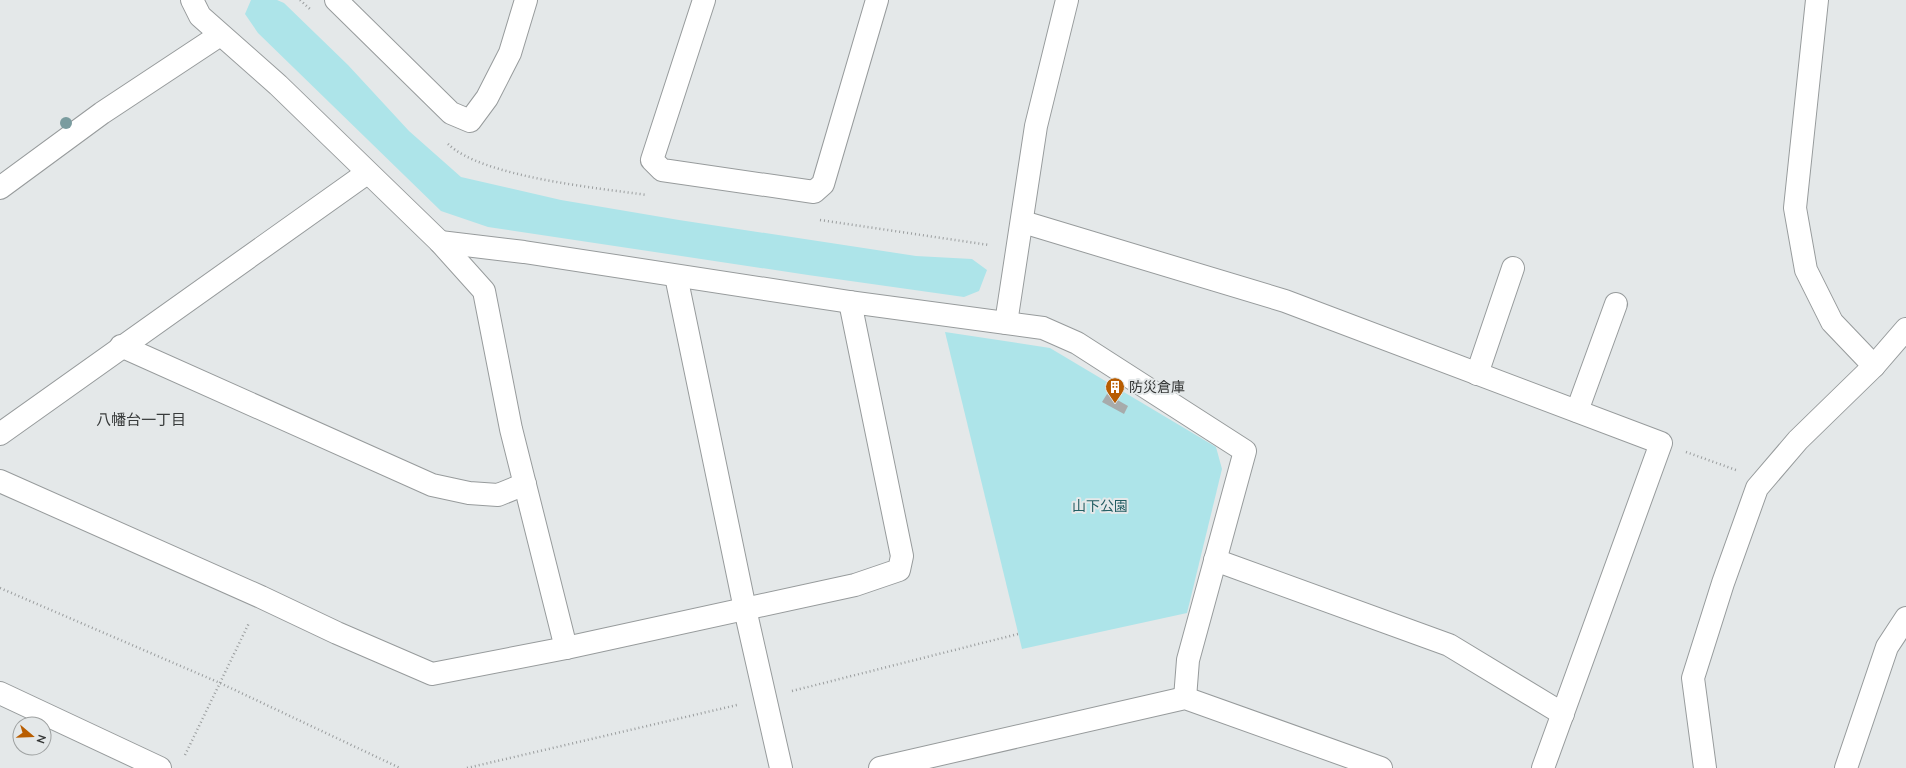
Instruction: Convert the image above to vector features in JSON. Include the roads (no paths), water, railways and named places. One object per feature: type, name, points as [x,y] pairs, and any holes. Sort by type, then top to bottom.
[{"type":"street","points":[[192,0],[200,16],[278,85],[367,173],[440,242],[484,291],[511,429],[566,648]]},
{"type":"street","points":[[336,0],[451,113],[470,121],[488,98],[510,53],[526,0]]},
{"type":"street","points":[[704,0],[652,160],[662,170],[814,192],[823,184],[877,0]]},
{"type":"street","points":[[1006,323],[1023,222],[1036,126],[1067,0]]},
{"type":"street","points":[[1817,0],[1794,208],[1806,270],[1832,322],[1874,366]]},
{"type":"street","points":[[0,188],[102,113],[220,35]]},
{"type":"street","points":[[0,434],[121,346],[367,173]]},
{"type":"street","points":[[1023,222],[1285,301],[1661,443],[1543,768]]},
{"type":"street","points":[[440,242],[524,252],[850,302],[1043,328],[1077,344],[1245,451],[1188,660],[1185,698]]},
{"type":"street","points":[[1477,374],[1513,268]]},
{"type":"street","points":[[676,276],[745,609],[781,768]]},
{"type":"street","points":[[0,481],[261,597],[337,633],[432,674],[566,648],[855,585],[900,570],[902,556],[850,302]]},
{"type":"street","points":[[1578,412],[1616,304]]},
{"type":"street","points":[[1705,768],[1693,678],[1723,583],[1757,488],[1798,440],[1874,366],[1906,328]]},
{"type":"street","points":[[121,346],[432,485],[469,493],[498,495],[525,484]]},
{"type":"street","points":[[1215,560],[1449,645],[1563,714]]},
{"type":"street","points":[[1846,768],[1887,647],[1906,618]]},
{"type":"street","points":[[0,693],[160,768]]},
{"type":"street","points":[[880,768],[1185,698],[1381,768]]},
{"type":"place","name":"防災倉庫","points":[[1115,404]]},
{"type":"district","name":"八幡台一丁目","points":[[141,420]]},
{"type":"park label","name":"山下公園","points":[[1100,506]]}]
